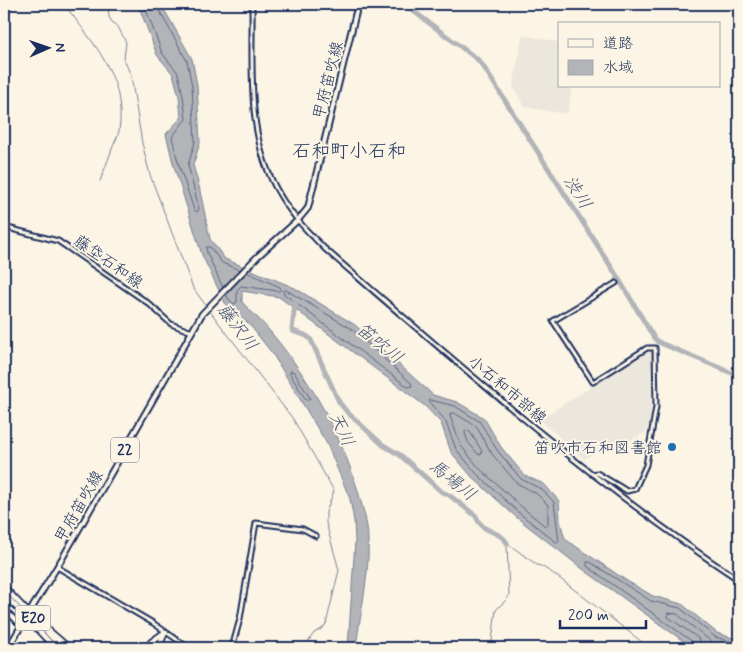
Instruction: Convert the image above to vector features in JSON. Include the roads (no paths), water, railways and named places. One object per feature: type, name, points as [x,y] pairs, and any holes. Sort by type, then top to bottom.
[{"type":"highway","name":"E20","points":[[4,587],[62,648]]},
{"type":"highway","name":"E20","points":[[4,594],[55,648]]},
{"type":"highway","points":[[20,605],[69,648]]},
{"type":"highway","points":[[147,648],[151,642],[165,632]]},
{"type":"highway","points":[[158,648],[165,632]]},
{"type":"main road","name":"小石和市部線","points":[[252,4],[253,102],[257,135],[271,178],[296,222],[518,415],[636,508],[739,580]]},
{"type":"main road","name":"甲府笛吹線","points":[[32,608],[204,311],[306,211],[312,197],[358,4]]},
{"type":"main road","name":"藤垈石和線","points":[[4,227],[58,241],[148,304],[171,324],[192,332]]},
{"type":"main road","points":[[592,474],[597,473],[627,491],[635,489],[646,465],[656,407],[655,348],[647,348],[593,382],[553,321],[616,283]]},
{"type":"main road","points":[[232,648],[240,620],[256,523],[302,529],[316,536]]},
{"type":"main road","points":[[56,567],[130,609],[189,648]]},
{"type":"main road","points":[[4,608],[22,625],[8,648]]},
{"type":"water","points":[[138,4],[161,4],[192,59],[197,85],[200,143],[193,165],[210,239],[225,259],[295,288],[355,325],[433,395],[457,402],[484,418],[501,447],[525,476],[544,484],[559,501],[560,521],[565,539],[627,581],[653,596],[682,604],[717,633],[739,640],[739,648],[693,648],[584,570],[516,517],[472,477],[451,452],[441,423],[425,406],[279,297],[242,291],[242,302],[266,326],[312,390],[334,429],[358,491],[368,533],[368,567],[356,648],[348,648],[355,541],[350,499],[327,444],[272,353],[249,324],[225,303],[202,255],[173,163],[166,134],[181,118],[179,96],[173,74],[157,55]]},
{"type":"waterway","points":[[64,4],[96,47],[113,78],[118,94],[120,112],[118,136],[100,181]]},
{"type":"waterway","name":"藤沢川","points":[[108,4],[109,17],[117,25],[126,42],[124,59],[131,76],[142,143],[150,175],[193,288],[207,307]]},
{"type":"waterway","name":"渋川","points":[[404,4],[477,59],[483,66],[617,276],[654,338],[658,342],[739,376]]},
{"type":"waterway","name":"馬場川","points":[[295,303],[292,330],[307,336],[311,340],[339,402],[347,412],[383,445],[400,455],[442,492],[449,495],[476,516],[482,526],[500,536],[507,543]]},
{"type":"waterway","name":"藤沢川","points":[[209,310],[293,419],[334,491],[326,512],[326,523],[339,570],[326,624],[322,629],[314,633],[304,648]]},
{"type":"waterway","name":"馬場川","points":[[507,543],[537,565],[554,574],[648,648]]},
{"type":"waterway","points":[[491,648],[496,610],[509,595],[507,544]]},
{"type":"place","name":"笛吹市石和図書館","points":[[672,447]]},
{"type":"district","name":"石和町小石和","points":[[349,150]]},
{"type":"water label","name":"笛吹川","points":[[380,343]]},
{"type":"water label","name":"天川","points":[[342,429]]}]
